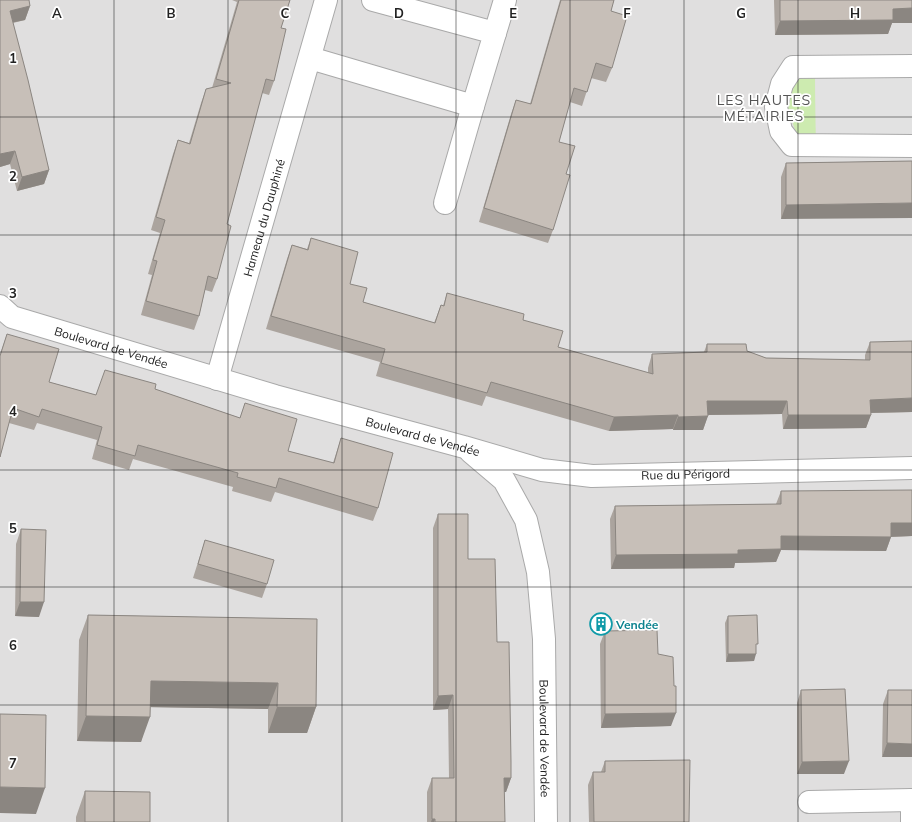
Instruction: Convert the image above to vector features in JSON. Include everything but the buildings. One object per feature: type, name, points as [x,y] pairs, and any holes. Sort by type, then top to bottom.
[{"type":"street","name":"Hameau du Dauphiné","points":[[217,378],[326,0]]},
{"type":"street","points":[[373,0],[495,33]]},
{"type":"street","points":[[446,203],[505,0]]},
{"type":"street","points":[[310,58],[473,106]]},
{"type":"street","points":[[912,66],[792,67],[782,84],[776,107],[781,131],[792,145],[912,146]]},
{"type":"street","name":"Boulevard de Vendée","points":[[0,306],[12,317],[282,398],[464,446],[504,480],[526,520],[538,572],[544,639],[546,822]]},
{"type":"street","name":"Rue du Périgord","points":[[464,446],[542,470],[592,476],[912,468]]},
{"type":"street","points":[[809,802],[912,800],[912,822]]},
{"type":"shaded area","points":[[0,0],[912,0],[912,822],[0,822]]},
{"type":"shaded area","points":[[912,66],[912,146],[816,145],[815,67]]},
{"type":"green space","points":[[815,67],[816,145],[796,133],[787,106],[795,82]]},
{"type":"place","name":"Vendée","points":[[601,624]]},
{"type":"district","name":"LES HAUTES MÉTAIRIES","points":[[764,108]]}]
